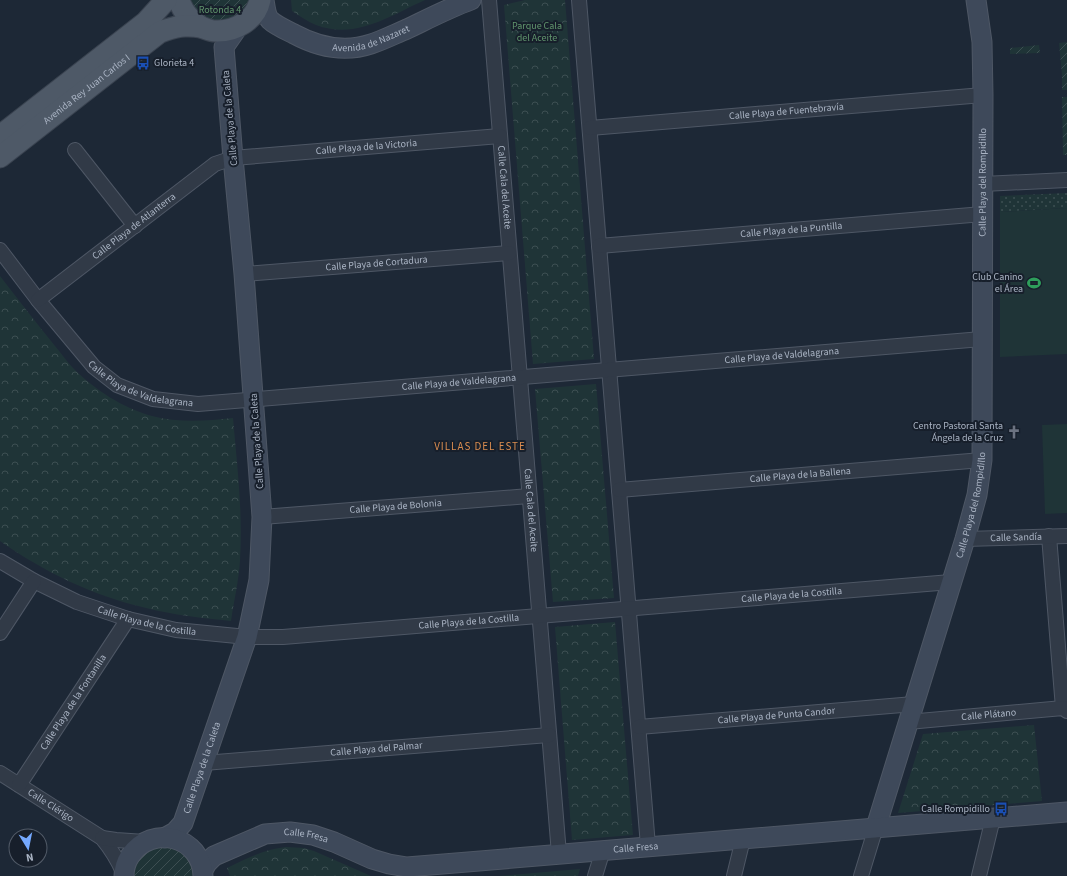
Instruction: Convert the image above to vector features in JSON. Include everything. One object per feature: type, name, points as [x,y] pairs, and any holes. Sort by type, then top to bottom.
[{"type":"main road","points":[[241,25],[252,16],[260,5],[260,0]]},
{"type":"main road","name":"Avenida Rey Juan Carlos I","points":[[0,136],[146,22],[175,2],[189,18],[204,28]]},
{"type":"main road","name":"Avenida Rey Juan Carlos I","points":[[0,157],[160,32],[186,25],[214,31],[228,31],[241,25]]},
{"type":"street","points":[[204,28],[224,47],[241,25],[270,20],[264,0]]},
{"type":"street","name":"Avenida de Nazaret","points":[[270,20],[288,32],[315,44],[328,47],[356,48],[383,40],[457,5],[472,0]]},
{"type":"street","name":"Calle Cala del Aceite","points":[[489,0],[558,854]]},
{"type":"street","points":[[579,0],[648,846]]},
{"type":"street","name":"Calle Playa del Rompidillo","points":[[861,876],[978,495],[982,460],[983,95],[982,42],[976,0]]},
{"type":"street","name":"Calle Playa de la Caleta","points":[[164,838],[176,832],[183,823],[247,637],[259,580],[262,516],[244,274],[224,47]]},
{"type":"street","name":"Calle Playa de Fuentebravía","points":[[590,128],[983,95]]},
{"type":"street","name":"Calle Playa de la Victoria","points":[[233,158],[500,136]]},
{"type":"street","points":[[75,150],[135,226]]},
{"type":"street","name":"Calle Playa de Atlanterra","points":[[38,300],[215,164],[233,158]]},
{"type":"street","points":[[983,184],[1067,180]]},
{"type":"street","name":"Calle Playa de la Puntilla","points":[[599,246],[983,214]]},
{"type":"street","name":"Calle Playa de Valdelagrana","points":[[0,250],[38,300],[94,367],[117,385],[153,399],[198,404],[982,339]]},
{"type":"street","name":"Calle Playa de Cortadura","points":[[244,274],[509,253]]},
{"type":"street","name":"Calle Playa de la Ballena","points":[[619,490],[982,460]]},
{"type":"street","name":"Calle Playa de Bolonia","points":[[262,516],[529,496]]},
{"type":"street","points":[[1049,536],[1060,596],[1065,709]]},
{"type":"street","name":"Calle Sandía","points":[[965,539],[1067,536]]},
{"type":"street","name":"Calle Playa de la Costilla","points":[[0,561],[34,581],[77,602],[128,619],[176,630],[247,637],[283,637],[951,582]]},
{"type":"street","points":[[0,633],[34,581]]},
{"type":"street","name":"Calle Playa de la Fontanilla","points":[[19,785],[128,619]]},
{"type":"street","name":"Calle Plátano","points":[[911,713],[1065,709]]},
{"type":"street","name":"Calle Playa de Punta Candor","points":[[639,727],[911,713]]},
{"type":"street","name":"Calle Playa del Palmar","points":[[204,763],[549,735]]},
{"type":"street","name":"Calle Clérigo","points":[[0,773],[102,838],[118,860],[124,875]]},
{"type":"street","name":"Calle Fresa","points":[[164,838],[171,838],[184,842],[191,849],[203,855],[206,871],[265,834],[290,832],[313,835],[334,842],[372,859],[407,867],[1067,812]]},
{"type":"street","points":[[979,876],[993,818]]},
{"type":"street","name":"Calle Playa de la Caleta","points":[[183,823],[184,835],[191,849]]},
{"type":"street","name":"Calle Clérigo","points":[[102,838],[145,842]]},
{"type":"street","points":[[124,875],[127,861],[134,850],[145,842],[158,838],[164,838]]},
{"type":"street","points":[[734,876],[743,839]]},
{"type":"street","points":[[595,876],[603,850]]},
{"type":"green space","name":"Rotonda 4","points":[[191,0],[249,0],[235,17],[216,20],[203,15],[198,11]]},
{"type":"green space","points":[[291,0],[425,0],[372,24],[345,30],[331,29],[310,22],[292,11]]},
{"type":"green space","name":"Parque Cala del Aceite","points":[[525,0],[565,0],[594,359],[533,364],[504,5]]},
{"type":"green space","points":[[1067,42],[1067,90],[1062,90],[1059,43]]},
{"type":"green space","points":[[1039,45],[1040,53],[1010,54],[1010,48]]},
{"type":"green space","points":[[1062,97],[1067,97],[1067,155],[1063,155]]},
{"type":"green space","points":[[1067,193],[1067,208],[1000,212],[1000,196]]},
{"type":"green space","name":"Club Canino el Área","points":[[1067,208],[1067,354],[1000,357],[1000,212]]},
{"type":"green space","points":[[0,276],[71,366],[100,391],[120,403],[141,413],[152,416],[172,420],[192,421],[233,418],[239,489],[241,542],[239,575],[231,621],[167,613],[107,597],[52,573],[0,541]]},
{"type":"green space","points":[[596,384],[614,598],[553,602],[535,389]]},
{"type":"green space","points":[[1067,424],[1067,513],[1045,514],[1042,425]]},
{"type":"green space","points":[[615,622],[633,835],[572,840],[555,627]]},
{"type":"green space","points":[[1034,725],[1042,801],[898,813],[923,734]]},
{"type":"green space","points":[[158,846],[177,849],[192,862],[195,876],[133,876],[136,865],[141,857],[148,851]]},
{"type":"green space","points":[[286,847],[304,848],[314,851],[371,876],[230,876],[227,868],[263,852]]},
{"type":"green space","points":[[580,869],[578,876],[499,876]]},
{"type":"place","name":"Glorieta 4","points":[[143,63]]},
{"type":"place","name":"Club Canino el Área","points":[[1034,283]]},
{"type":"place","name":"Centro Pastoral Santa Ángela de la Cruz","points":[[1014,432]]},
{"type":"place","name":"Calle Rompidillo","points":[[1001,809]]},
{"type":"district","name":"VILLAS DEL ESTE","points":[[480,446]]}]
